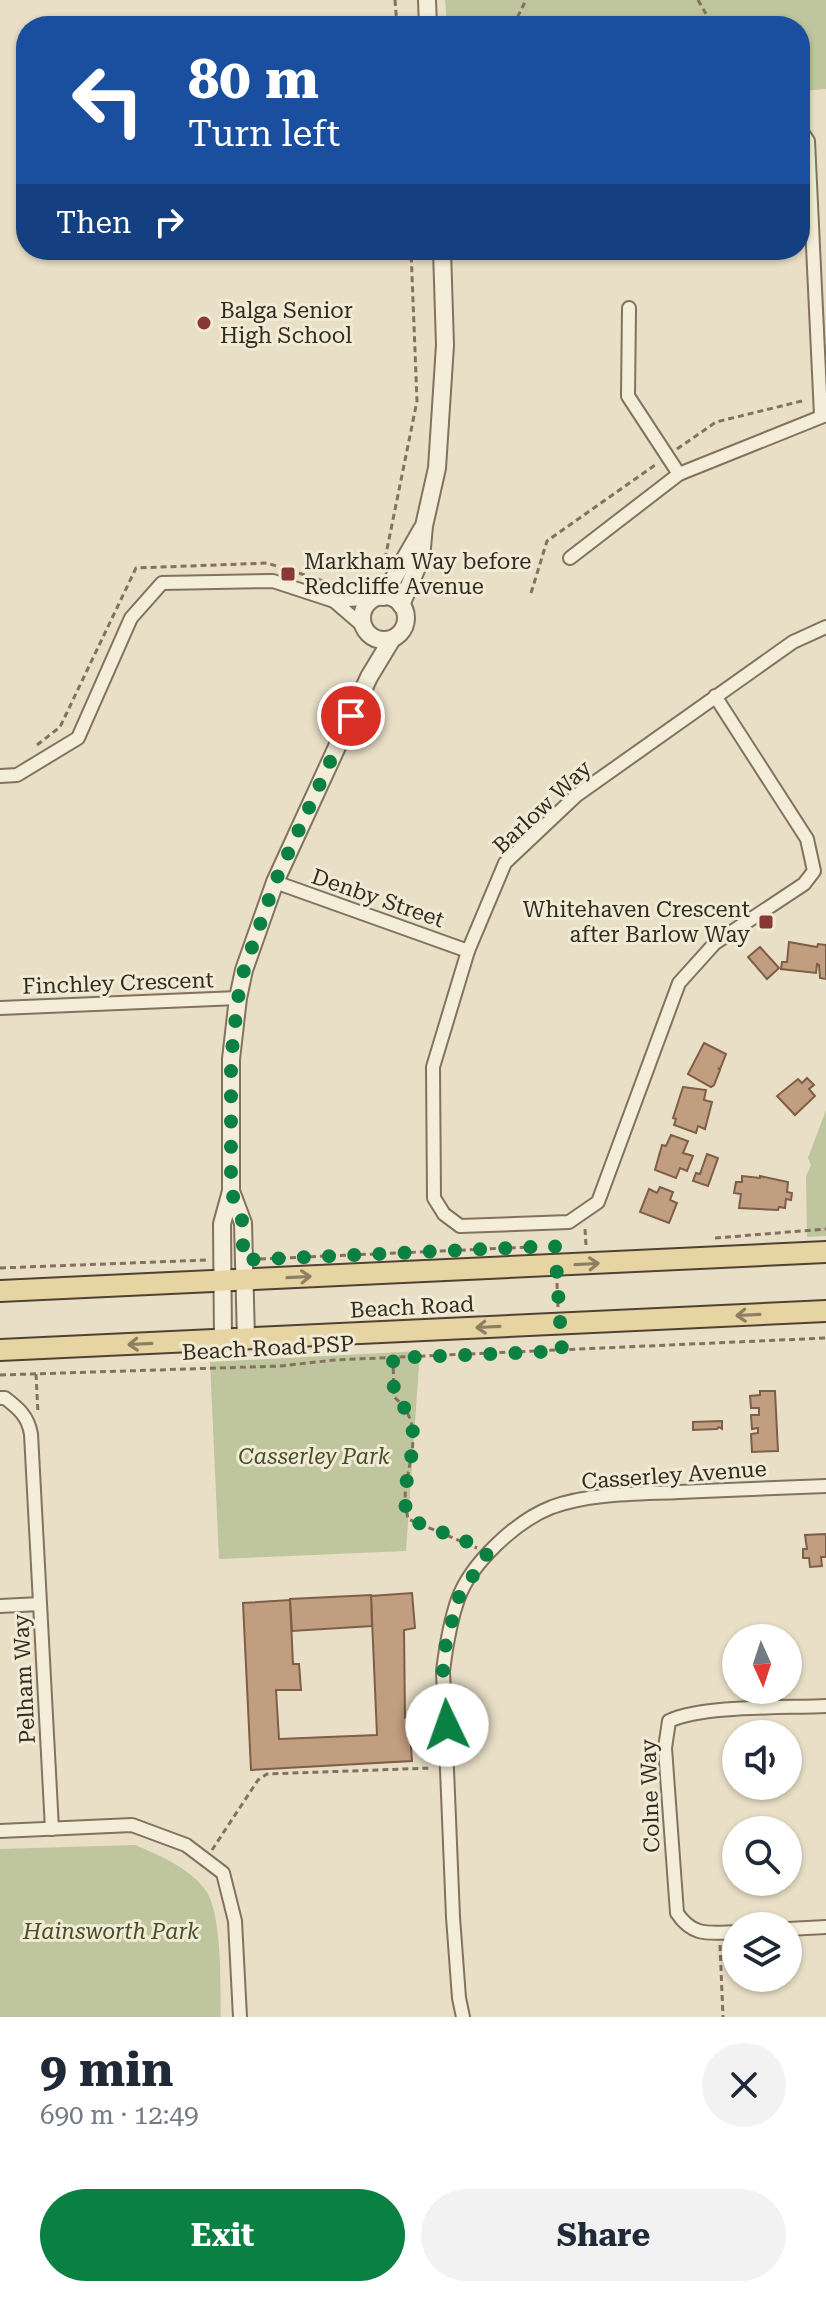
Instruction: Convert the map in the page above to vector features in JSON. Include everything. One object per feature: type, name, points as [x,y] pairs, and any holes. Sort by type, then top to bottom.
[{"type":"main road","name":"Beach Road","points":[[0,1291],[222,1281],[244,1270],[557,1265],[826,1252]]},
{"type":"main road","name":"Beach Road","points":[[0,1350],[826,1311]]},
{"type":"street","points":[[570,558],[679,474],[823,415],[810,178]]},
{"type":"street","points":[[223,1340],[222,1224],[231,1191],[231,1059],[238,998],[244,970],[275,882],[369,677],[405,624],[406,617],[401,605],[421,558],[424,526],[437,468],[445,345],[442,260]]},
{"type":"street","points":[[629,308],[628,396],[679,474]]},
{"type":"street","points":[[369,677],[362,620],[365,607],[379,597],[424,526]]},
{"type":"street","points":[[0,776],[17,775],[78,738],[131,618],[162,583],[273,581],[334,601],[379,597],[401,605]]},
{"type":"street","points":[[334,601],[378,639],[392,639]]},
{"type":"street","name":"Barlow Way","points":[[715,696],[807,839],[814,871],[804,884],[715,943],[679,983],[598,1202],[569,1222],[460,1226],[444,1214],[434,1198],[433,1067],[468,951],[505,863],[577,795],[715,696],[793,642],[826,627]]},
{"type":"street","name":"Denby Street","points":[[275,882],[468,951]]},
{"type":"street","name":"Finchley Crescent","points":[[0,1008],[238,998]]},
{"type":"street","points":[[231,1191],[243,1223],[246,1339]]},
{"type":"street","points":[[0,1398],[5,1398],[22,1412],[30,1425]]},
{"type":"street","name":"Pelham Way","points":[[30,1425],[52,1829]]},
{"type":"street","name":"Casserley Avenue","points":[[463,2017],[453,1917],[443,1671],[446,1642],[459,1597],[487,1554],[516,1527],[552,1507],[578,1501],[626,1495],[826,1486]]},
{"type":"street","points":[[0,1606],[40,1604]]},
{"type":"street","name":"Colne Way","points":[[722,1933],[699,1932],[686,1927],[677,1913],[665,1748],[669,1721],[682,1715],[704,1712],[826,1706]]},
{"type":"street","points":[[0,1831],[132,1825],[186,1845],[205,1859],[223,1873],[235,1921],[240,2017]]},
{"type":"street","points":[[802,1928],[826,1927]]},
{"type":"path","points":[[382,569],[390,544],[417,401],[411,260]]},
{"type":"path","points":[[28,752],[60,727],[136,568],[267,563],[348,589]]},
{"type":"path","points":[[709,1238],[826,1229]]},
{"type":"path","points":[[586,1245],[592,1244]]},
{"type":"path","points":[[244,1270],[539,1246]]},
{"type":"path","points":[[0,1268],[222,1260]]},
{"type":"path","points":[[557,1265],[562,1351]]},
{"type":"path","name":"Beach Road PSP","points":[[0,1375],[281,1366],[334,1360],[826,1338]]},
{"type":"path","points":[[393,1358],[394,1397],[406,1407],[413,1431],[414,1451],[405,1499],[408,1519],[470,1543],[487,1554]]},
{"type":"path","points":[[30,1425],[39,1412],[36,1374]]},
{"type":"path","points":[[205,1859],[258,1780],[267,1774],[448,1768]]},
{"type":"path","points":[[719,1933],[723,2017]]},
{"type":"green space","points":[[445,0],[826,0],[826,89],[810,90],[810,16],[446,16]]},
{"type":"green space","points":[[826,1110],[826,1236],[807,1237],[806,1176],[811,1165],[808,1158]]},
{"type":"green space","name":"Casserley Park","points":[[420,1351],[406,1551],[219,1559],[210,1362]]},
{"type":"green space","name":"Hainsworth Park","points":[[135,1845],[181,1868],[204,1888],[210,1899],[215,1913],[219,1950],[221,2017],[0,2017],[0,1849]]},
{"type":"building","points":[[789,942],[817,947],[818,944],[826,945],[826,979],[820,978],[817,964],[816,973],[781,969],[782,962],[787,962]]},
{"type":"building","points":[[760,947],[779,968],[767,979],[748,957]]},
{"type":"building","points":[[704,1043],[726,1054],[711,1087],[688,1074]]},
{"type":"building","points":[[807,1078],[814,1085],[809,1089],[815,1096],[795,1115],[777,1096],[798,1079],[802,1083]]},
{"type":"building","points":[[683,1087],[706,1090],[704,1100],[712,1102],[705,1129],[698,1126],[696,1133],[674,1125],[676,1119],[673,1118]]},
{"type":"building","points":[[671,1135],[688,1141],[683,1153],[693,1156],[687,1171],[680,1168],[676,1178],[655,1170],[662,1145],[666,1146]]},
{"type":"building","points":[[707,1154],[718,1158],[708,1186],[693,1181],[696,1173],[700,1174]]},
{"type":"building","points":[[742,1176],[788,1182],[787,1192],[792,1193],[791,1200],[786,1199],[785,1208],[779,1207],[778,1210],[739,1208],[741,1194],[734,1193],[736,1182],[742,1182]]},
{"type":"building","points":[[660,1187],[673,1192],[670,1200],[677,1203],[669,1223],[640,1212],[649,1189],[657,1193]]},
{"type":"building","points":[[760,1391],[775,1391],[778,1451],[752,1452],[751,1434],[758,1433],[758,1428],[752,1429],[751,1415],[759,1415],[759,1408],[751,1408],[750,1396],[760,1395]]},
{"type":"building","points":[[722,1421],[722,1429],[693,1430],[693,1422]]},
{"type":"building","points":[[826,1534],[826,1557],[821,1557],[822,1566],[810,1567],[809,1558],[803,1558],[803,1549],[807,1549],[805,1535]]},
{"type":"building","points":[[412,1593],[415,1628],[404,1630],[405,1718],[409,1718],[412,1761],[251,1770],[243,1603],[290,1600],[293,1664],[299,1664],[301,1690],[276,1690],[279,1739],[377,1735],[371,1596]]},
{"type":"building","points":[[371,1595],[372,1626],[292,1631],[290,1599]]},
{"type":"place","name":"Balga Senior High School","points":[[204,323]]},
{"type":"place","name":"Markham Way before Redcliffe Avenue","points":[[288,574]]},
{"type":"place","name":"Whitehaven Crescent after Barlow Way","points":[[766,922]]},
{"type":"route","points":[[351,716],[275,882],[244,970],[231,1059],[231,1191],[243,1223],[243,1260],[555,1246],[562,1351],[393,1358],[394,1397],[406,1407],[413,1431],[414,1451],[405,1499],[408,1519],[470,1543],[487,1554],[459,1597],[446,1642],[443,1671],[447,1725]]}]
